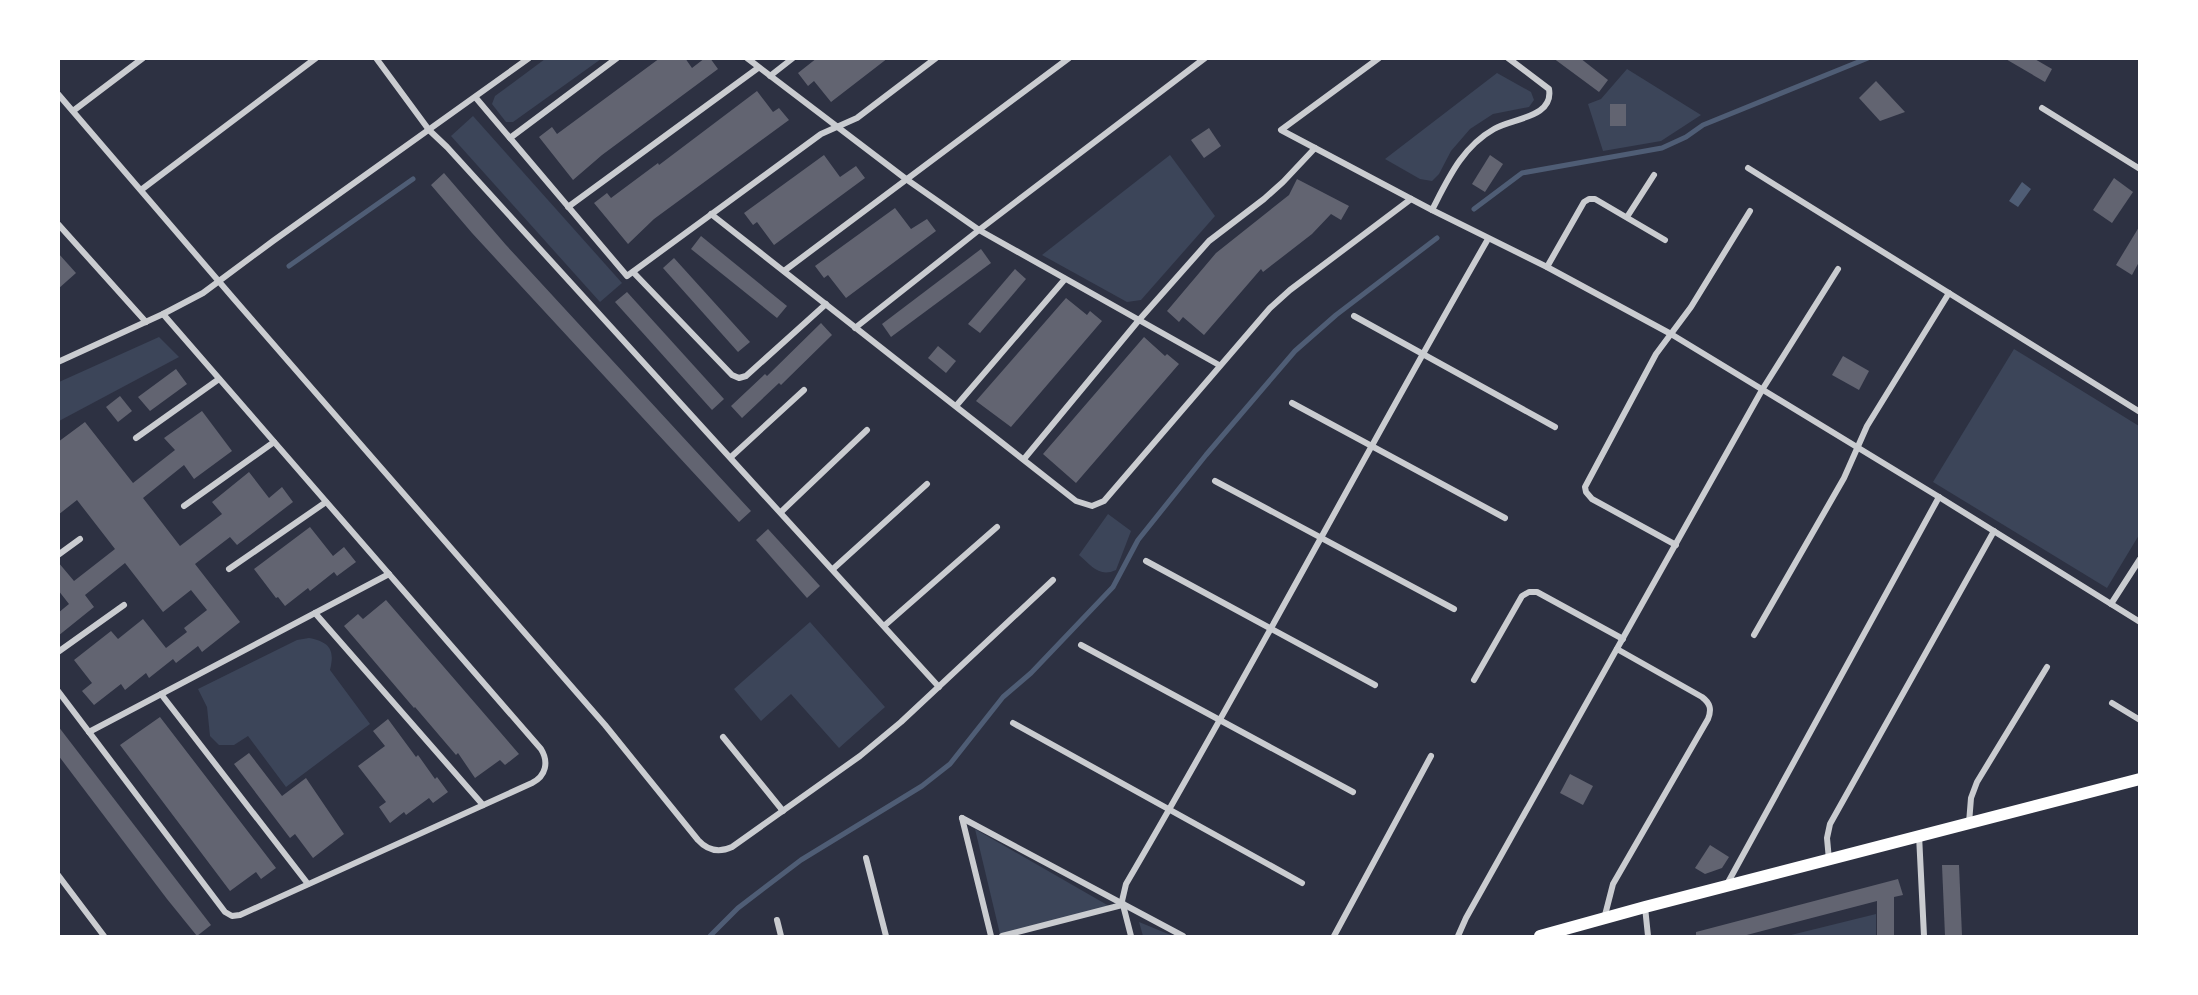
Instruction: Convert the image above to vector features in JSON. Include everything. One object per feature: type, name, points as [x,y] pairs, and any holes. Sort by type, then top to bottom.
[{"type":"main road","points":[[1540,936],[2139,778]]},
{"type":"street","points":[[73,111],[143,58]]},
{"type":"street","points":[[141,190],[316,58]]},
{"type":"street","points":[[376,58],[429,130],[731,457],[939,687]]},
{"type":"street","points":[[58,362],[195,298],[529,58]]},
{"type":"street","points":[[510,138],[617,58]]},
{"type":"street","points":[[747,58],[906,179],[980,230],[1219,365]]},
{"type":"street","points":[[770,76],[793,58]]},
{"type":"street","points":[[476,98],[627,276],[821,134],[857,118],[936,58]]},
{"type":"street","points":[[784,271],[1069,58]]},
{"type":"street","points":[[855,328],[1205,58]]},
{"type":"street","points":[[1379,58],[1281,130],[1488,239],[1547,267],[1671,334],[2139,622]]},
{"type":"street","points":[[1432,210],[1453,171],[1471,146],[1506,122],[1539,112],[1548,103],[1549,89],[1508,58]]},
{"type":"street","points":[[568,207],[758,68]]},
{"type":"street","points":[[58,94],[605,725],[698,840],[714,851],[732,847],[860,756],[939,687],[1053,580]]},
{"type":"street","points":[[2042,108],[2139,169]]},
{"type":"street","points":[[1024,459],[1139,320],[1209,241],[1264,199],[1315,148]]},
{"type":"street","points":[[1748,168],[2139,412]]},
{"type":"street","points":[[1627,217],[1654,175]]},
{"type":"street","points":[[711,214],[1079,503],[1092,506],[1104,501],[1219,365],[1278,300],[1411,199]]},
{"type":"street","points":[[1547,267],[1584,202],[1589,199],[1595,199],[1665,240]]},
{"type":"street","points":[[1676,545],[1592,499],[1586,492],[1587,482],[1656,354],[1691,307],[1750,211]]},
{"type":"street","points":[[58,224],[146,322]]},
{"type":"street","points":[[1131,936],[1122,895],[1126,884],[1170,810],[1488,239]]},
{"type":"street","points":[[1458,936],[1762,390],[1838,269]]},
{"type":"street","points":[[633,272],[732,375],[739,378],[746,376],[826,304]]},
{"type":"street","points":[[956,406],[1065,279]]},
{"type":"street","points":[[1754,635],[1844,478],[1867,426],[1949,293]]},
{"type":"street","points":[[58,691],[225,912],[232,916],[240,915],[538,780],[546,769],[545,755],[541,749],[164,314]]},
{"type":"street","points":[[1354,316],[1555,427]]},
{"type":"street","points":[[136,438],[219,379]]},
{"type":"street","points":[[731,457],[804,390]]},
{"type":"street","points":[[1292,403],[1505,518]]},
{"type":"street","points":[[781,512],[867,430]]},
{"type":"street","points":[[184,506],[274,442]]},
{"type":"street","points":[[1215,481],[1454,609]]},
{"type":"street","points":[[833,569],[927,484]]},
{"type":"street","points":[[1725,888],[1939,497]]},
{"type":"street","points":[[230,569],[327,502]]},
{"type":"street","points":[[885,626],[997,527]]},
{"type":"street","points":[[1829,860],[1827,838],[1830,824],[1994,531]]},
{"type":"street","points":[[58,555],[80,539]]},
{"type":"street","points":[[2112,604],[2139,559]]},
{"type":"street","points":[[1146,561],[1375,685]]},
{"type":"street","points":[[89,732],[389,574]]},
{"type":"street","points":[[1474,680],[1522,596],[1528,592],[1537,592],[1623,639]]},
{"type":"street","points":[[58,652],[124,604]]},
{"type":"street","points":[[315,613],[483,805]]},
{"type":"street","points":[[1081,645],[1353,792]]},
{"type":"street","points":[[1603,920],[1613,885],[1710,711],[1707,701],[1702,697],[1617,649]]},
{"type":"street","points":[[1969,824],[1971,798],[1977,782],[2047,667]]},
{"type":"street","points":[[161,694],[308,884]]},
{"type":"street","points":[[2112,703],[2139,720]]},
{"type":"street","points":[[1013,723],[1302,883]]},
{"type":"street","points":[[723,737],[783,811]]},
{"type":"street","points":[[1334,936],[1431,756]]},
{"type":"street","points":[[991,936],[962,818],[1183,936]]},
{"type":"street","points":[[1920,835],[1924,936]]},
{"type":"street","points":[[866,858],[886,936]]},
{"type":"street","points":[[58,875],[104,936]]},
{"type":"street","points":[[1002,936],[1123,904]]},
{"type":"street","points":[[1645,907],[1648,936]]},
{"type":"street","points":[[777,920],[781,936]]},
{"type":"shaded area","points":[[545,59],[601,59],[513,122],[506,122],[492,104],[495,96]]},
{"type":"shaded area","points":[[1627,69],[1701,115],[1661,141],[1603,151],[1588,104],[1601,99]]},
{"type":"shaded area","points":[[1497,73],[1531,92],[1534,100],[1529,107],[1493,114],[1470,129],[1451,151],[1439,174],[1432,181],[1420,179],[1385,159]]},
{"type":"shaded area","points":[[473,116],[622,283],[600,302],[451,136]]},
{"type":"shaded area","points":[[1170,155],[1215,216],[1141,300],[1127,302],[1042,255]]},
{"type":"shaded area","points":[[2022,182],[2031,189],[2018,207],[2009,201]]},
{"type":"shaded area","points":[[159,337],[179,357],[59,421],[59,382]]},
{"type":"shaded area","points":[[2014,349],[2139,426],[2139,535],[2107,588],[1933,482]]},
{"type":"shaded area","points":[[1108,514],[1131,531],[1116,570],[1105,572],[1096,569],[1079,555]]},
{"type":"shaded area","points":[[810,622],[885,707],[839,748],[791,694],[761,721],[734,689]]},
{"type":"shaded area","points":[[309,638],[322,642],[329,648],[332,657],[330,670],[370,724],[286,787],[248,736],[234,745],[219,745],[210,736],[207,707],[198,689],[297,640]]},
{"type":"shaded area","points":[[975,829],[1109,906],[1000,934]]},
{"type":"shaded area","points":[[1876,914],[1876,936],[1787,936]]},
{"type":"shaded area","points":[[1139,922],[1173,936],[1143,936]]},
{"type":"building","points":[[660,58],[685,58],[692,68],[705,58],[710,58],[718,69],[602,155],[573,180],[539,137],[552,127],[557,134]]},
{"type":"building","points":[[817,58],[888,58],[831,102],[814,81],[808,86],[798,73]]},
{"type":"building","points":[[1553,58],[1580,58],[1608,80],[1599,92]]},
{"type":"building","points":[[2004,58],[2033,58],[2052,69],[2045,82]]},
{"type":"building","points":[[1876,81],[1905,112],[1880,121],[1859,98]]},
{"type":"building","points":[[757,91],[773,112],[779,108],[789,120],[654,219],[628,244],[594,203],[607,193],[611,198]]},
{"type":"building","points":[[1610,104],[1626,104],[1626,126],[1610,126]]},
{"type":"building","points":[[1209,128],[1221,146],[1204,158],[1191,140]]},
{"type":"building","points":[[824,155],[840,177],[856,166],[865,178],[774,245],[757,222],[753,225],[744,213]]},
{"type":"building","points":[[1490,155],[1503,164],[1485,192],[1472,184]]},
{"type":"building","points":[[444,173],[506,245],[751,511],[739,522],[472,233],[431,185]]},
{"type":"building","points":[[2114,178],[2133,192],[2112,223],[2093,210]]},
{"type":"building","points":[[1297,179],[1349,206],[1341,220],[1331,214],[1312,234],[1263,272],[1261,269],[1204,335],[1183,317],[1179,322],[1167,311],[1216,253],[1289,195]]},
{"type":"building","points":[[895,208],[911,229],[927,219],[936,231],[846,298],[828,275],[824,278],[815,266]]},
{"type":"building","points":[[2139,227],[2139,262],[2132,275],[2116,265]]},
{"type":"building","points":[[701,236],[787,306],[777,318],[691,249]]},
{"type":"building","points":[[981,249],[991,263],[891,337],[882,324]]},
{"type":"building","points":[[58,253],[76,273],[58,289]]},
{"type":"building","points":[[674,258],[750,342],[738,352],[663,268]]},
{"type":"building","points":[[1015,269],[1026,279],[980,333],[968,324]]},
{"type":"building","points":[[627,292],[724,399],[712,410],[615,302]]},
{"type":"building","points":[[1066,298],[1087,315],[1090,311],[1102,321],[1011,427],[976,401]]},
{"type":"building","points":[[821,323],[832,335],[781,385],[779,383],[742,418],[731,406],[765,374],[767,376]]},
{"type":"building","points":[[1144,337],[1165,356],[1167,354],[1179,364],[1076,483],[1043,454]]},
{"type":"building","points":[[938,346],[956,361],[946,373],[928,358]]},
{"type":"building","points":[[1843,356],[1869,371],[1859,390],[1832,375]]},
{"type":"building","points":[[176,369],[187,384],[150,411],[138,397]]},
{"type":"building","points":[[120,396],[132,411],[118,422],[106,407]]},
{"type":"building","points":[[202,411],[232,451],[194,479],[184,465],[143,498],[180,546],[222,514],[212,502],[249,472],[269,498],[282,487],[293,502],[237,545],[230,537],[195,564],[240,622],[202,652],[198,646],[176,663],[173,659],[149,678],[146,673],[125,690],[121,684],[94,705],[82,691],[92,683],[74,660],[111,631],[118,639],[143,619],[166,648],[187,632],[184,628],[207,610],[191,590],[163,612],[125,563],[85,595],[94,607],[58,636],[58,613],[69,604],[58,590],[58,562],[74,581],[115,549],[77,500],[58,515],[58,442],[85,422],[133,483],[175,450],[164,438]]},
{"type":"building","points":[[310,527],[333,556],[344,547],[356,562],[337,576],[334,572],[310,591],[308,588],[285,606],[254,569]]},
{"type":"building","points":[[768,529],[820,586],[807,598],[756,540]]},
{"type":"building","points":[[386,600],[519,754],[505,765],[500,760],[475,778],[458,753],[456,755],[414,708],[344,626],[358,614],[363,619]]},
{"type":"building","points":[[160,717],[276,868],[261,879],[256,872],[230,891],[120,745]]},
{"type":"building","points":[[388,719],[416,757],[418,755],[435,779],[437,777],[448,792],[433,803],[429,798],[406,815],[404,812],[390,823],[379,807],[386,802],[358,766],[385,746],[373,731]]},
{"type":"building","points":[[58,726],[211,925],[197,936],[58,755]]},
{"type":"building","points":[[249,753],[282,796],[306,778],[344,834],[313,858],[295,834],[290,838],[234,764]]},
{"type":"building","points":[[1570,774],[1593,786],[1583,805],[1560,793]]},
{"type":"building","points":[[1710,845],[1729,857],[1722,868],[1705,874],[1695,868]]},
{"type":"building","points":[[1942,865],[1959,865],[1962,936],[1945,936]]},
{"type":"building","points":[[1898,879],[1903,895],[1894,897],[1894,935],[1877,935],[1877,901],[1743,936],[1696,936],[1696,932]]},
{"type":"waterway","points":[[1474,209],[1522,173],[1662,148],[1686,137],[1703,125],[1868,58]]},
{"type":"waterway","points":[[289,266],[413,179]]},
{"type":"waterway","points":[[710,936],[738,908],[801,860],[922,786],[950,764],[1003,697],[1031,673],[1113,587],[1138,540],[1206,455],[1295,351],[1336,315],[1437,238]]}]
